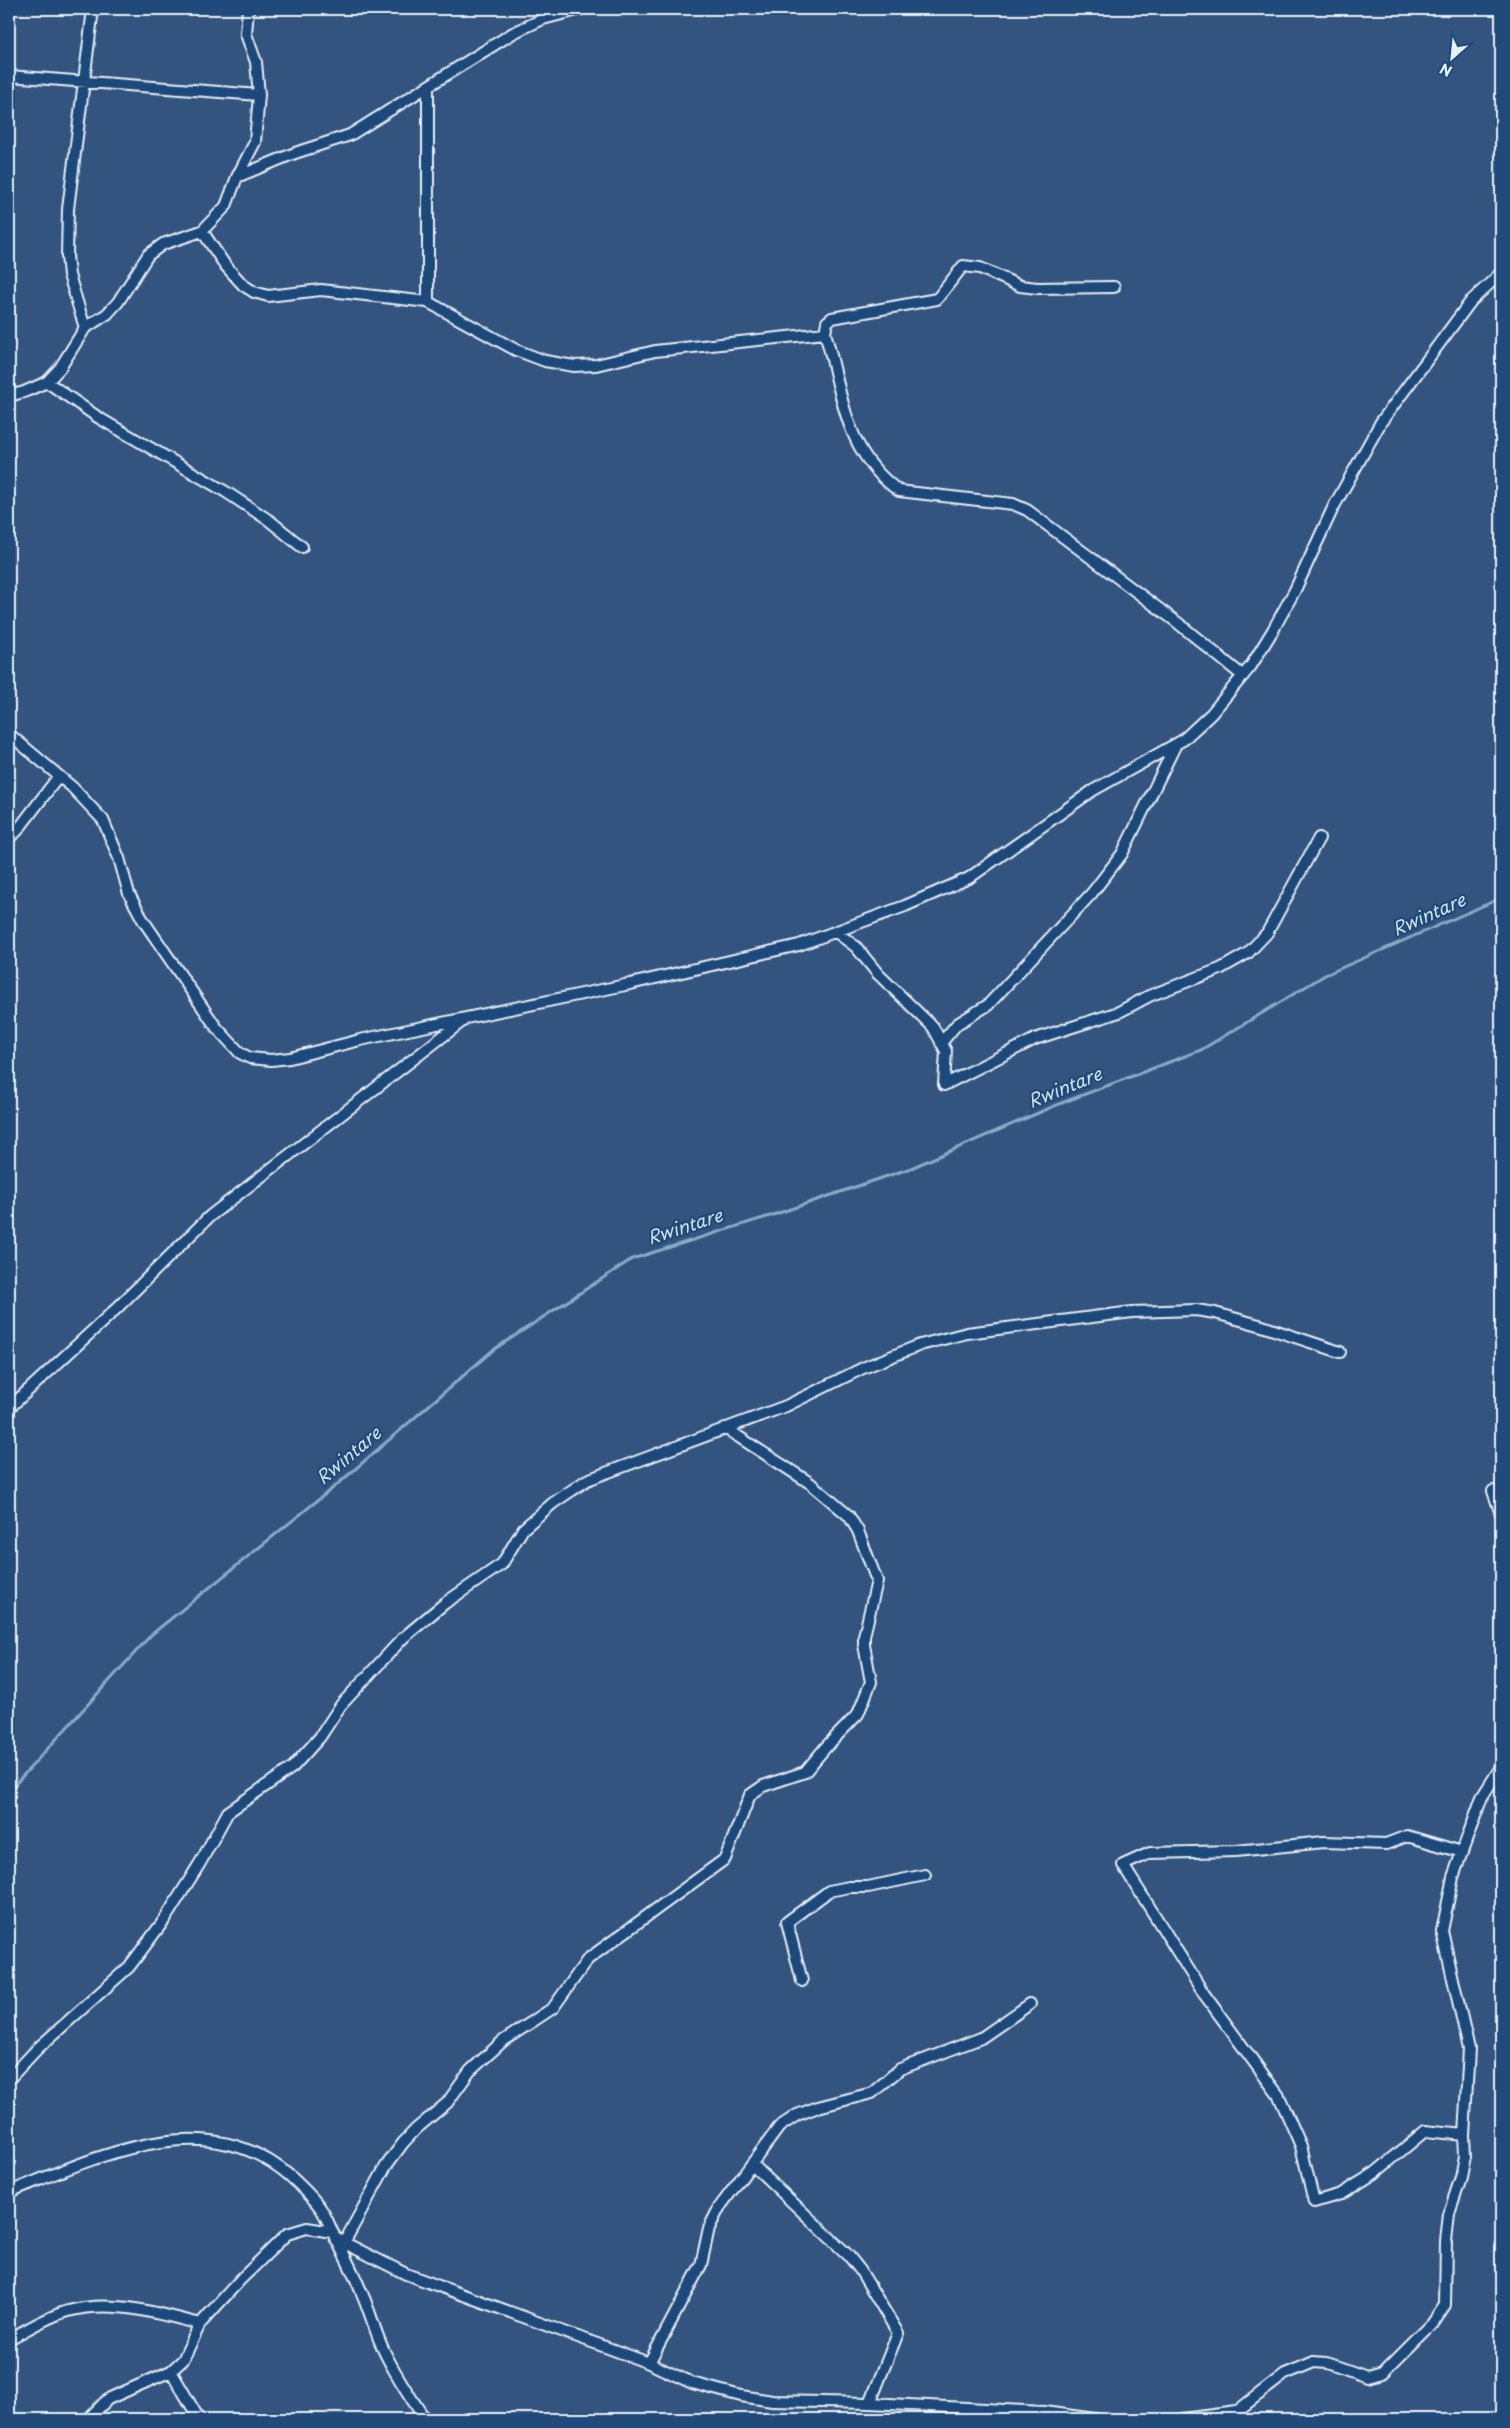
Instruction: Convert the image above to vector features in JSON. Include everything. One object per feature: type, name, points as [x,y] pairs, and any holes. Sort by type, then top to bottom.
[{"type":"street","points":[[85,328],[69,276],[67,256],[68,209],[93,9]]},
{"type":"street","points":[[9,396],[47,382],[60,368],[85,328],[107,314],[118,302],[148,254],[162,244],[202,231],[226,206],[237,177],[255,142],[259,95],[256,62],[246,34],[248,9]]},
{"type":"street","points":[[237,177],[294,153],[350,135],[513,33],[543,19],[581,9]]},
{"type":"street","points":[[9,76],[259,95]]},
{"type":"street","points":[[428,87],[428,302]]},
{"type":"street","points":[[202,231],[225,265],[243,285],[254,292],[268,296],[321,290],[428,302],[516,350],[545,361],[574,366],[596,365],[655,352],[824,333]]},
{"type":"street","points":[[1114,287],[1036,288],[1020,286],[980,268],[963,266],[937,298],[832,318],[827,322],[824,333],[846,420],[870,465],[884,481],[899,491],[1013,504],[1027,510],[1178,623],[1243,676]]},
{"type":"street","points":[[9,734],[59,776],[103,820],[119,858],[129,894],[143,920],[216,1027],[240,1053],[250,1058],[271,1060],[290,1058],[360,1040],[630,984],[799,945],[905,906],[969,878],[1092,792],[1176,745],[1211,714],[1243,676],[1295,590],[1333,508],[1382,422],[1471,301],[1501,273]]},
{"type":"street","points":[[47,382],[99,418],[226,492],[302,546]]},
{"type":"street","points":[[941,1043],[957,1024],[988,1005],[1092,893],[1122,854],[1176,745]]},
{"type":"street","points":[[9,838],[17,831],[59,776]]},
{"type":"street","points":[[836,932],[856,947],[885,981],[933,1027],[946,1051],[944,1085],[1035,1039],[1119,1012],[1149,996],[1220,969],[1248,953],[1267,933],[1319,838]]},
{"type":"street","points":[[9,1408],[116,1309],[210,1216],[467,1018]]},
{"type":"street","points":[[9,2079],[37,2049],[130,1967],[175,1903],[228,1812],[297,1763],[320,1738],[341,1706],[403,1638],[445,1602],[502,1564],[523,1529],[554,1503],[580,1485],[629,1463],[786,1406],[863,1368],[920,1345],[999,1328],[1132,1312],[1196,1310],[1259,1325],[1340,1352]]},
{"type":"street","points":[[337,2237],[403,2143],[416,2129],[447,2103],[470,2071],[503,2041],[553,2008],[588,1959],[725,1859],[750,1795],[763,1786],[805,1772],[824,1748],[858,1714],[864,1704],[871,1682],[864,1636],[877,1581],[858,1530],[849,1516],[820,1490],[725,1428]]},
{"type":"street","points":[[1493,1491],[1501,1514]]},
{"type":"street","points":[[1182,2419],[1236,2412],[1285,2374],[1314,2362],[1367,2376],[1383,2373],[1432,2324],[1445,2305],[1446,2241],[1449,2213],[1461,2177],[1465,2156],[1464,2134],[1469,2049],[1442,1931],[1453,1877],[1482,1798],[1501,1767]]},
{"type":"street","points":[[1462,1852],[1407,1836],[1386,1844],[1324,1842],[1236,1851],[1150,1853],[1122,1865],[1204,1994],[1279,2096],[1301,2146],[1314,2202],[1341,2194],[1375,2173],[1424,2131],[1464,2134]]},
{"type":"street","points":[[802,1981],[787,1922],[829,1891],[849,1887],[868,1887],[925,1875]]},
{"type":"street","points":[[649,2363],[701,2265],[711,2223],[719,2208],[779,2126],[797,2115],[872,2093],[900,2069],[980,2038],[1030,2004]]},
{"type":"street","points":[[9,2192],[98,2157],[164,2140],[198,2139],[226,2142],[254,2151],[276,2163],[304,2188],[322,2210],[337,2237],[364,2298],[384,2350],[400,2382],[426,2419]]},
{"type":"street","points":[[752,2164],[848,2255],[860,2270],[898,2333],[870,2403]]},
{"type":"street","points":[[88,2419],[108,2399],[171,2371],[183,2360],[200,2324],[240,2280],[287,2234],[306,2228],[337,2237],[406,2274],[649,2363],[692,2383],[755,2399],[1044,2412],[1095,2419]]},
{"type":"street","points":[[9,2339],[67,2311],[102,2306],[131,2307],[200,2324]]},
{"type":"street","points":[[171,2371],[199,2419]]},
{"type":"waterway","name":"Rwintare","points":[[9,1791],[152,1634],[339,1483],[493,1350],[632,1259],[770,1216],[911,1168],[1059,1104],[1201,1050],[1325,975],[1501,898]]}]
